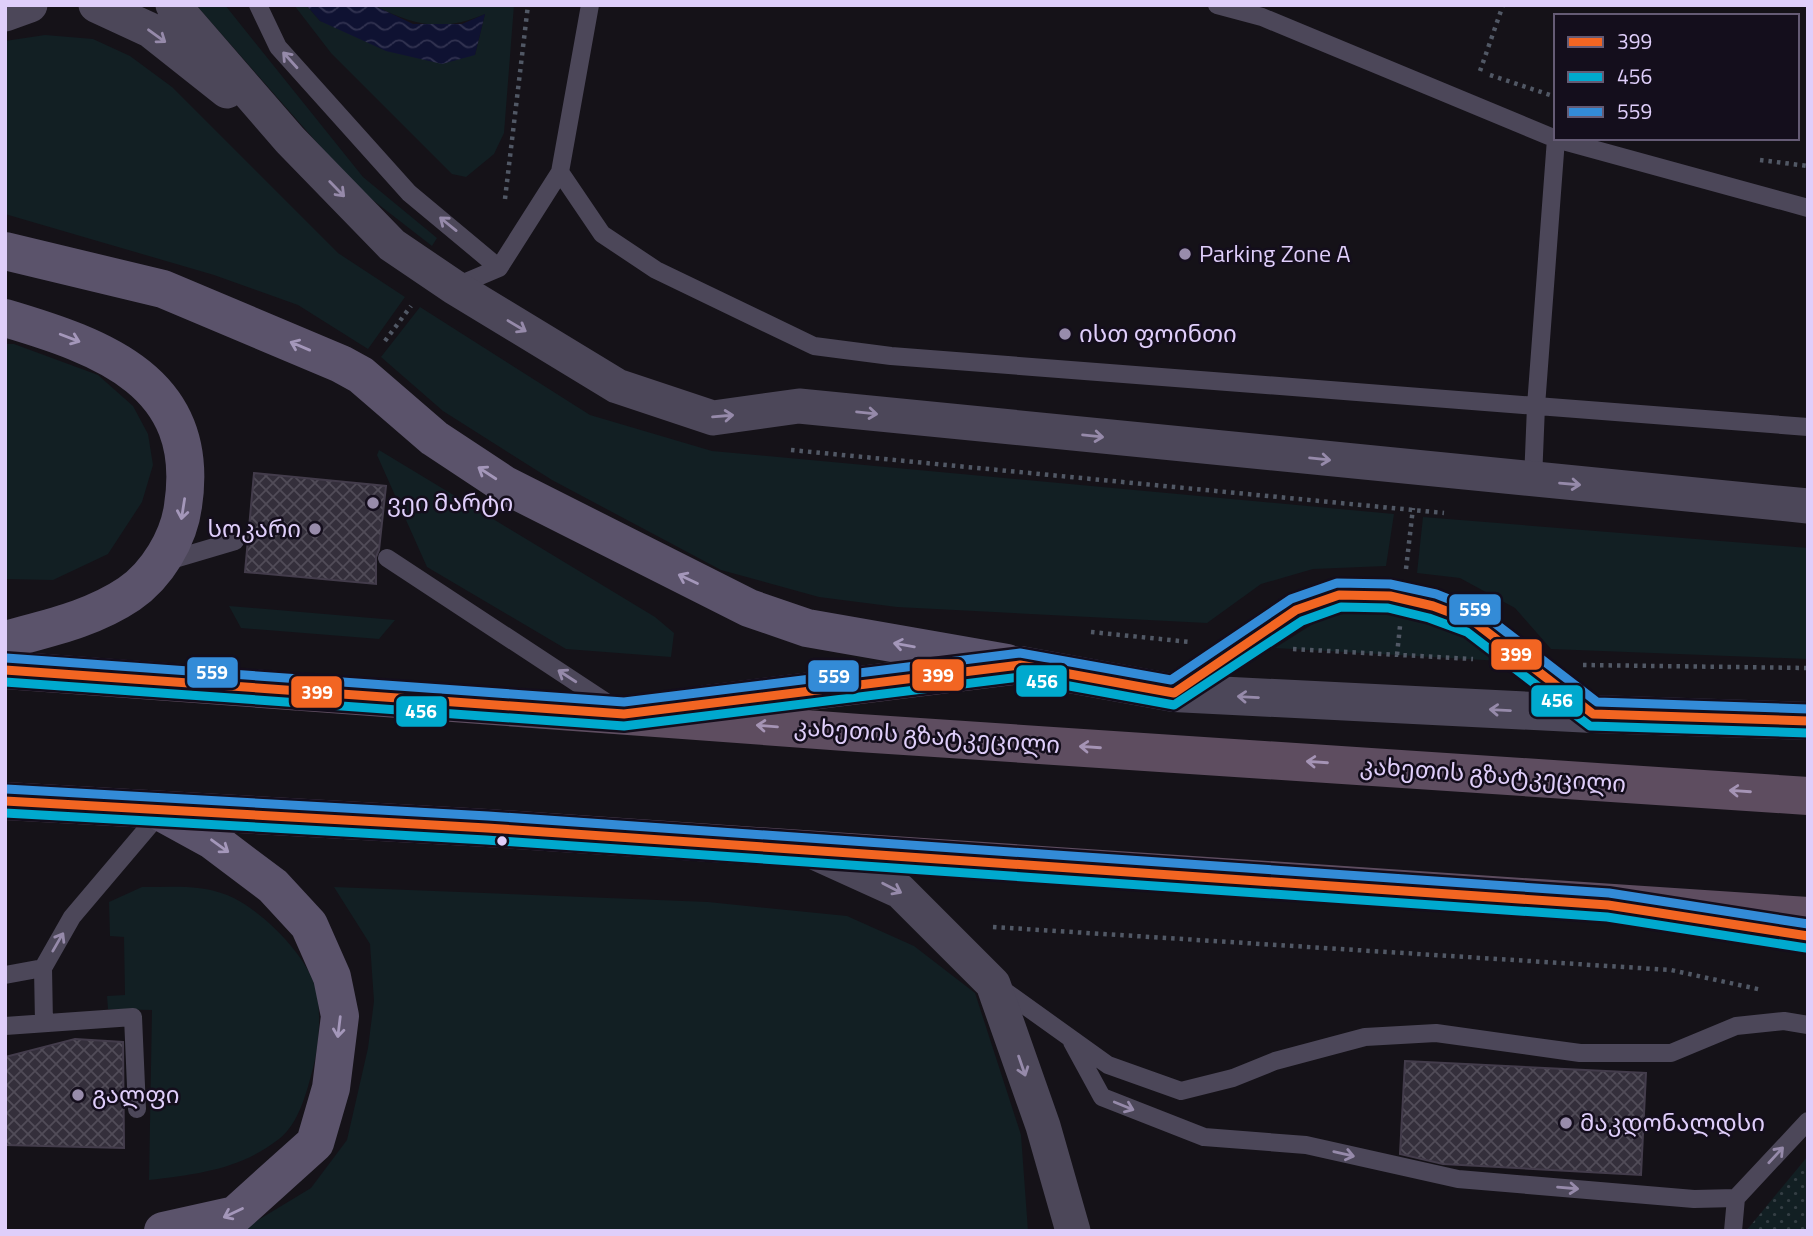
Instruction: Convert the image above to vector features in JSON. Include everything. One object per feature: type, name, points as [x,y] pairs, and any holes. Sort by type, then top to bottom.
[{"type":"highway","points":[[624,714],[1020,665]]},
{"type":"highway","name":"კახეთის გზატკეცილი","points":[[5,670],[859,733],[1808,796]]},
{"type":"highway","points":[[5,801],[808,849],[1608,905],[1808,916]]},
{"type":"highway","points":[[1608,905],[1808,936]]},
{"type":"main road","points":[[5,251],[163,289],[341,363],[361,375],[434,438],[505,485],[750,608],[807,628],[1020,665]]},
{"type":"main road","points":[[5,318],[65,335],[100,350],[130,368],[159,393],[183,439],[186,487],[180,526],[158,564],[132,592],[103,610],[5,640]]},
{"type":"main road","points":[[161,812],[212,840],[273,886],[309,925],[332,977],[340,1016],[331,1088],[315,1143],[235,1215],[163,1231]]},
{"type":"street","points":[[5,14],[30,5]]},
{"type":"street","points":[[96,5],[150,30],[290,140]]},
{"type":"street","points":[[173,5],[290,140],[392,245],[454,287],[617,386],[713,418],[799,406],[1808,506]]},
{"type":"street","points":[[1020,665],[1174,693],[1593,715],[1808,721]]},
{"type":"street","points":[[808,849],[900,891],[993,984],[1043,1126],[1073,1231]]},
{"type":"lane","points":[[258,5],[278,47],[409,193],[499,268]]},
{"type":"lane","points":[[454,287],[499,268],[560,172],[590,5]]},
{"type":"lane","points":[[1217,5],[1262,17],[1554,138]]},
{"type":"lane","points":[[1533,480],[1556,140]]},
{"type":"lane","points":[[1560,140],[1808,208]]},
{"type":"lane","points":[[560,172],[602,234],[656,271],[814,346],[891,356],[1808,427]]},
{"type":"lane","points":[[158,564],[234,541]]},
{"type":"lane","points":[[387,558],[624,714]]},
{"type":"lane","points":[[1174,693],[1296,610],[1339,595],[1403,599],[1433,606],[1473,621],[1593,715]]},
{"type":"lane","points":[[44,1023],[43,968],[72,917],[161,812]]},
{"type":"lane","points":[[5,975],[43,968]]},
{"type":"lane","points":[[993,984],[1108,1065],[1181,1091],[1233,1078],[1275,1061],[1365,1037],[1436,1033],[1580,1052],[1671,1053],[1736,1026],[1784,1021],[1808,1026]]},
{"type":"lane","points":[[5,1027],[133,1017],[137,1109]]},
{"type":"lane","points":[[1069,1036],[1102,1097],[1204,1137],[1306,1145],[1458,1179],[1694,1199],[1736,1198]]},
{"type":"lane","points":[[1733,1231],[1736,1198],[1808,1121]]},
{"type":"path","points":[[459,233],[490,224],[505,199],[528,5]]},
{"type":"path","points":[[1480,71],[1503,5]]},
{"type":"path","points":[[379,350],[416,299]]},
{"type":"path","points":[[1397,655],[1420,469]]},
{"type":"path","points":[[1087,632],[1241,645],[1529,663],[1808,668]]},
{"type":"path","points":[[933,922],[1671,971],[1767,991]]},
{"type":"shaded area","points":[[196,5],[225,5],[363,177],[437,238],[432,246],[356,187]]},
{"type":"shaded area","points":[[294,5],[306,5],[320,21],[475,55],[485,14],[455,23],[428,24],[402,18],[373,5],[514,5],[504,133],[494,154],[466,177],[452,174],[331,53]]},
{"type":"shaded area","points":[[45,35],[93,39],[130,56],[172,87],[338,253],[405,297],[368,349],[298,305],[214,275],[5,214],[5,41]]},
{"type":"shaded area","points":[[420,307],[590,415],[712,451],[1394,514],[1386,566],[1313,569],[1261,584],[1207,623],[897,607],[819,597],[721,570],[552,480],[443,411],[381,357]]},
{"type":"shaded area","points":[[5,344],[14,344],[98,375],[133,406],[148,434],[153,465],[142,502],[108,554],[53,580],[5,579]]},
{"type":"shaded area","points":[[379,450],[655,617],[674,633],[671,657],[566,649],[427,567],[377,455]]},
{"type":"shaded area","points":[[1423,517],[1808,548],[1808,659],[1551,649],[1515,608],[1460,578],[1417,573]]},
{"type":"shaded area","points":[[229,606],[395,620],[379,639],[241,628]]},
{"type":"shaded area","points":[[1356,610],[1423,615],[1458,629],[1501,661],[1275,648],[1316,622]]},
{"type":"shaded area","points":[[142,887],[185,887],[217,891],[254,911],[282,936],[305,965],[313,980],[319,1012],[318,1041],[311,1077],[301,1106],[286,1133],[249,1158],[233,1164],[201,1173],[149,1180],[152,1010],[108,1009],[107,996],[125,995],[124,937],[110,936],[109,902]]},
{"type":"shaded area","points":[[334,887],[708,902],[847,916],[914,946],[975,993],[1021,1135],[1028,1231],[240,1231],[311,1188],[347,1140],[368,1048],[374,1001],[370,944]]},
{"type":"shaded area","points":[[1808,1156],[1808,1231],[1746,1231]]},
{"type":"water","points":[[306,5],[373,5],[413,24],[462,24],[485,14],[475,55],[442,64],[386,51],[320,21]]},
{"type":"building","name":"სოკარი","points":[[254,473],[386,486],[376,557],[376,584],[245,572]]},
{"type":"building","points":[[75,1039],[123,1042],[124,1148],[5,1145],[5,1057]]},
{"type":"building","points":[[1405,1061],[1646,1073],[1641,1175],[1443,1164],[1400,1154]]},
{"type":"transit line","name":"559","points":[[6,658],[624,702],[1020,653],[1171,680],[1291,599],[1337,583],[1390,584],[1436,594],[1479,611],[1597,702],[1808,709]]},
{"type":"transit line","name":"399","points":[[5,670],[624,714],[1020,665],[1174,693],[1296,610],[1339,595],[1390,596],[1433,606],[1473,621],[1593,714],[1808,721]]},
{"type":"transit line","name":"456","points":[[5,682],[624,726],[1020,677],[1174,705],[1302,621],[1341,607],[1388,608],[1429,618],[1467,632],[1590,726],[1808,733]]},
{"type":"transit line","name":"559","points":[[6,789],[488,816],[1609,893],[1808,924]]},
{"type":"transit line","name":"399","points":[[5,801],[487,828],[1608,905],[1808,936]]},
{"type":"transit line","name":"456","points":[[5,813],[486,840],[1607,917],[1806,948]]},
{"type":"place","name":"Parking Zone A","points":[[1185,254]]},
{"type":"place","name":"ისთ ფოინთი","points":[[1065,334]]},
{"type":"place","name":"ვეი მარტი","points":[[373,503]]},
{"type":"place","name":"სოკარი","points":[[315,529]]},
{"type":"place","name":"გალფი","points":[[78,1095]]},
{"type":"place","name":"მაკდონალდსი","points":[[1566,1123]]}]
